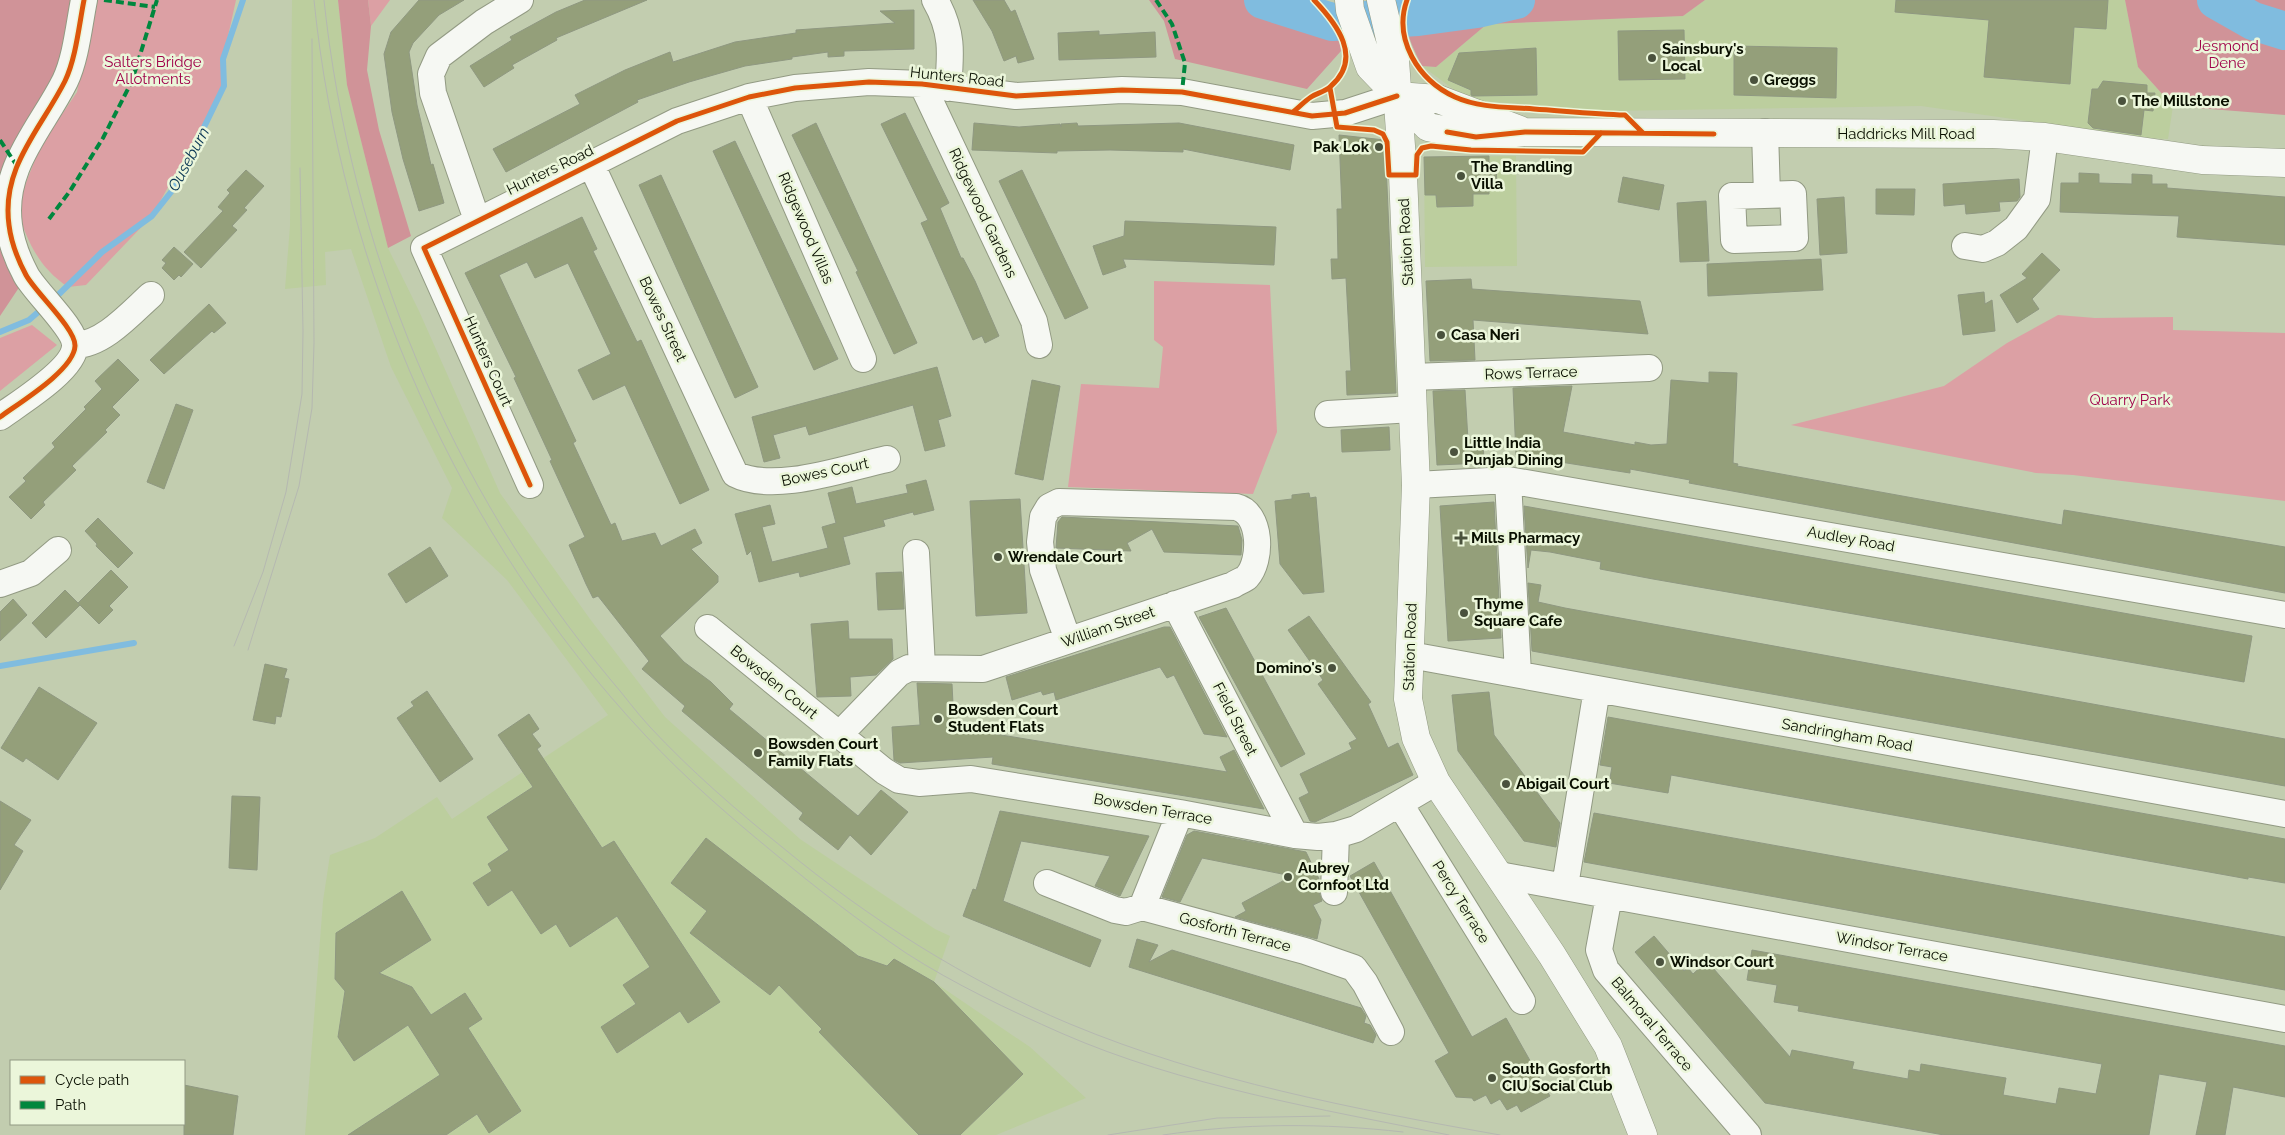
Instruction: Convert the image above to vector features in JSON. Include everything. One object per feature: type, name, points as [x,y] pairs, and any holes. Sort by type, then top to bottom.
[{"type":"main road","name":"Station Road","points":[[1382,3],[1395,60],[1412,377],[1416,485],[1408,699],[1416,738],[1436,782],[1469,834],[1499,875],[1608,1046],[1643,1134]]},
{"type":"main road","points":[[1349,5],[1370,67],[1397,96]]},
{"type":"main road","name":"Haddricks Mill Road","points":[[1397,96],[1438,99],[1525,132],[1993,134],[2046,137],[2202,160],[2285,163]]},
{"type":"street","points":[[0,417],[63,368],[72,358],[75,344],[63,322],[26,276],[15,252],[8,226],[7,194],[26,146],[66,79],[77,38],[84,0]]},
{"type":"street","points":[[477,220],[433,93],[431,74],[439,56],[484,22],[520,0]]},
{"type":"street","points":[[935,0],[943,13],[951,47],[948,88]]},
{"type":"street","name":"Hunters Road","points":[[424,248],[677,121],[750,97],[795,88],[869,82],[922,84],[1016,96],[1122,90],[1182,92],[1312,116],[1345,113],[1397,96]]},
{"type":"street","name":"Ridgewood Gardens","points":[[922,84],[1034,321],[1039,345]]},
{"type":"street","name":"Ridgewood Villas","points":[[750,97],[863,359]]},
{"type":"street","points":[[1765,132],[1767,195]]},
{"type":"street","points":[[1965,246],[1983,249],[1997,243],[2016,228],[2037,199],[2046,137]]},
{"type":"street","name":"Bowes Street","points":[[591,164],[735,474]]},
{"type":"street","name":"Hunters Court","points":[[424,248],[530,484]]},
{"type":"street","points":[[75,344],[85,345],[100,338],[151,295]]},
{"type":"street","name":"Rows Terrace","points":[[1412,377],[1650,368]]},
{"type":"street","points":[[1328,414],[1412,409]]},
{"type":"street","name":"Bowes Court","points":[[735,474],[745,479],[762,483],[784,482],[887,459]]},
{"type":"street","points":[[1508,480],[1518,674]]},
{"type":"street","name":"Audley Road","points":[[1416,485],[1508,480],[2285,615]]},
{"type":"street","name":"William Street","points":[[922,667],[984,668],[1068,640],[1175,604],[1233,585],[1247,577],[1256,557],[1257,532],[1252,517],[1244,509],[1059,502],[1049,507],[1043,517],[1040,542],[1043,570],[1068,640]]},
{"type":"street","points":[[0,584],[31,573],[58,550]]},
{"type":"street","points":[[839,735],[899,673],[909,668],[922,667],[916,553]]},
{"type":"street","name":"Field Street","points":[[1175,604],[1295,835]]},
{"type":"street","name":"Bowsden Court","points":[[708,628],[884,771],[899,780],[919,783],[971,779]]},
{"type":"street","name":"Sandringham Road","points":[[1410,655],[2285,814]]},
{"type":"street","points":[[1565,886],[1597,690]]},
{"type":"street","name":"Bowsden Terrace","points":[[971,779],[1180,813],[1295,835],[1336,836],[1356,828],[1436,782]]},
{"type":"street","name":"Percy Terrace","points":[[1400,804],[1522,1001]]},
{"type":"street","points":[[1142,907],[1180,813]]},
{"type":"street","points":[[1334,892],[1336,836]]},
{"type":"street","name":"Windsor Terrace","points":[[1499,875],[2285,1018]]},
{"type":"street","name":"Gosforth Terrace","points":[[1047,883],[1115,910],[1126,912],[1142,907],[1305,951],[1354,968],[1365,983],[1391,1032]]},
{"type":"street","name":"Balmoral Terrace","points":[[1609,896],[1599,950],[1606,970],[1748,1135]]},
{"type":"shaded area","points":[[292,0],[338,0],[347,85],[388,248],[419,311],[500,493],[590,619],[665,717],[800,839],[935,929],[950,936],[934,982],[1030,1047],[1086,1098],[996,1135],[305,1135],[323,901],[330,855],[375,838],[437,797],[452,819],[608,715],[507,580],[442,518],[452,488],[391,367],[351,249],[325,252],[326,285],[285,289],[290,226]]},
{"type":"shaded area","points":[[1705,0],[2125,0],[2138,67],[2173,106],[2168,139],[2147,138],[1921,106],[1608,111],[1468,100],[1422,66],[1436,67],[1487,24],[1683,16]]},
{"type":"shaded area","points":[[1516,156],[1517,266],[1425,267],[1424,157]]},
{"type":"green space","points":[[0,0],[70,0],[70,29],[59,66],[0,185]]},
{"type":"green space","name":"Salters Bridge Allotments","points":[[95,0],[236,0],[223,59],[224,86],[152,216],[86,285],[68,287],[48,270],[35,252],[16,208],[40,147],[77,92]]},
{"type":"green space","points":[[338,0],[368,0],[371,26],[367,70],[379,130],[411,236],[388,248],[347,85]]},
{"type":"green space","points":[[368,0],[390,0],[371,26]]},
{"type":"green space","points":[[1149,0],[1304,0],[1338,35],[1341,51],[1307,89],[1175,59],[1164,21]]},
{"type":"green space","points":[[1411,0],[1705,0],[1683,16],[1487,24],[1436,67],[1422,66],[1408,34],[1407,17]]},
{"type":"green space","name":"Jesmond Dene","points":[[2125,0],[2285,0],[2285,115],[2173,106],[2138,67]]},
{"type":"green space","points":[[0,231],[22,283],[0,316]]},
{"type":"green space","points":[[1154,281],[1270,285],[1277,432],[1253,494],[1068,487],[1081,384],[1159,388],[1163,347],[1154,340]]},
{"type":"green space","name":"Quarry Park","points":[[2058,315],[2095,318],[2173,317],[2173,330],[2285,333],[2285,501],[2073,475],[2036,473],[1791,425],[1944,386],[2007,343]]},
{"type":"green space","points":[[32,325],[57,345],[0,391],[0,338]]},
{"type":"building","points":[[419,0],[464,0],[439,15],[413,43],[409,52],[417,105],[431,165],[433,164],[444,203],[419,211],[403,159],[392,112],[384,54],[391,32]]},
{"type":"building","points":[[585,0],[647,0],[556,38],[557,40],[512,65],[514,68],[484,87],[470,66],[512,40],[510,37],[556,12]]},
{"type":"building","points":[[973,0],[1004,0],[1011,12],[1015,10],[1034,59],[1018,63],[1016,56],[1004,61],[992,31]]},
{"type":"building","points":[[1896,0],[2108,0],[2106,29],[2074,27],[2070,84],[1984,77],[1989,20],[1895,12]]},
{"type":"building","points":[[914,10],[914,49],[844,51],[844,56],[828,57],[828,52],[792,57],[792,59],[745,66],[689,82],[637,100],[638,102],[506,172],[493,149],[580,104],[575,95],[625,70],[670,52],[673,62],[735,42],[796,33],[796,30],[895,23],[880,11]]},
{"type":"building","name":"Sainsbury's Local","points":[[1684,30],[1685,79],[1619,80],[1618,31]]},
{"type":"building","points":[[1099,31],[1099,35],[1155,32],[1156,57],[1059,60],[1058,33]]},
{"type":"building","points":[[1734,46],[1837,48],[1836,98],[1734,95]]},
{"type":"building","points":[[1536,48],[1537,95],[1473,96],[1471,95],[1471,90],[1448,80],[1459,53]]},
{"type":"building","name":"The Millstone","points":[[2103,81],[2147,85],[2147,93],[2155,93],[2153,111],[2144,110],[2141,135],[2093,128],[2088,123],[2092,89],[2098,89]]},
{"type":"building","points":[[905,113],[949,203],[940,208],[961,258],[963,258],[975,281],[999,336],[985,343],[982,336],[973,340],[921,223],[928,220],[881,124]]},
{"type":"building","points":[[816,123],[917,343],[894,354],[856,272],[858,271],[792,135]]},
{"type":"building","points":[[974,123],[1019,127],[1060,124],[1061,127],[1061,124],[1077,123],[1078,126],[1179,123],[1294,145],[1290,170],[1183,149],[1183,152],[1110,150],[1057,151],[1057,153],[972,150]]},
{"type":"building","points":[[1339,135],[1385,140],[1396,393],[1347,395],[1346,371],[1351,371],[1346,278],[1332,279],[1331,259],[1338,259],[1337,209],[1342,209]]},
{"type":"building","points":[[735,141],[838,359],[814,370],[713,151]]},
{"type":"building","name":"The Brandling Villa","points":[[1489,156],[1489,163],[1496,163],[1497,188],[1489,188],[1489,194],[1473,194],[1473,206],[1437,207],[1436,195],[1425,195],[1424,157]]},
{"type":"building","points":[[246,170],[264,186],[244,208],[247,210],[232,226],[237,230],[201,268],[184,252],[223,211],[218,207],[230,193],[227,190]]},
{"type":"building","points":[[1022,170],[1088,308],[1065,319],[999,181]]},
{"type":"building","points":[[2079,173],[2099,174],[2099,183],[2132,184],[2132,174],[2152,175],[2152,184],[2167,184],[2167,188],[2285,197],[2285,245],[2177,237],[2179,216],[2060,212],[2061,183],[2079,183]]},
{"type":"building","points":[[661,175],[758,387],[735,398],[639,185]]},
{"type":"building","points":[[1623,177],[1664,185],[1659,210],[1618,202]]},
{"type":"building","points":[[2019,179],[2020,197],[2017,201],[1999,202],[2000,211],[1966,214],[1965,204],[1944,206],[1943,184]]},
{"type":"building","points":[[1876,189],[1915,189],[1914,215],[1876,214]]},
{"type":"building","points":[[1844,197],[1847,253],[1820,255],[1817,199]]},
{"type":"building","points":[[1706,201],[1709,261],[1680,262],[1677,203]]},
{"type":"building","points":[[582,217],[597,249],[593,251],[637,342],[641,340],[709,490],[680,504],[625,385],[593,400],[578,370],[611,354],[568,263],[535,278],[527,262],[499,275],[576,441],[573,443],[611,525],[615,523],[622,541],[655,533],[661,546],[695,529],[702,543],[691,549],[718,576],[718,582],[660,636],[684,662],[711,682],[733,704],[729,709],[858,816],[881,790],[908,812],[871,855],[850,835],[838,850],[799,819],[803,813],[682,711],[685,706],[642,669],[649,661],[598,596],[593,598],[586,584],[569,545],[585,537],[514,378],[516,377],[465,273]]},
{"type":"building","points":[[1125,221],[1276,227],[1274,265],[1123,259],[1126,267],[1103,275],[1093,246],[1124,236]]},
{"type":"building","points":[[174,247],[193,264],[181,277],[179,275],[174,280],[162,268],[166,263],[162,260]]},
{"type":"building","points":[[2042,253],[2060,270],[2032,299],[2039,309],[2017,323],[2000,295],[2027,278],[2022,274]]},
{"type":"building","points":[[1821,259],[1823,290],[1708,296],[1707,264]]},
{"type":"building","points":[[1471,279],[1472,289],[1640,301],[1648,334],[1473,320],[1475,360],[1430,361],[1426,281]]},
{"type":"building","points":[[1984,292],[1985,304],[1992,300],[1995,331],[1963,335],[1958,295]]},
{"type":"building","points":[[209,304],[226,323],[214,333],[212,331],[164,374],[150,360]]},
{"type":"building","points":[[118,359],[139,380],[112,407],[120,415],[105,430],[107,432],[72,466],[76,470],[43,502],[45,505],[31,519],[9,497],[26,481],[23,478],[55,447],[52,443],[86,409],[84,407],[102,389],[95,381]]},
{"type":"building","points":[[937,367],[951,416],[938,420],[945,446],[925,451],[913,405],[809,435],[806,426],[773,435],[780,458],[764,462],[752,417]]},
{"type":"building","points":[[1709,372],[1737,373],[1733,463],[1738,464],[1737,466],[2062,525],[2064,510],[2285,547],[2285,593],[1689,483],[1690,480],[1630,469],[1630,473],[1516,455],[1513,388],[1572,386],[1563,432],[1635,445],[1635,442],[1651,445],[1667,444],[1671,380],[1709,383]]},
{"type":"building","points":[[1032,380],[1060,386],[1043,480],[1015,474]]},
{"type":"building","points":[[1465,390],[1468,440],[1483,439],[1484,463],[1437,465],[1433,391]]},
{"type":"building","points":[[176,404],[193,410],[164,489],[147,482]]},
{"type":"building","points":[[1389,427],[1390,450],[1342,452],[1341,430]]},
{"type":"building","points":[[926,480],[934,510],[914,515],[913,512],[883,520],[885,526],[843,537],[850,564],[800,577],[799,572],[759,582],[751,551],[747,555],[735,514],[770,505],[775,524],[762,527],[772,562],[828,548],[822,527],[836,523],[828,493],[852,487],[856,504],[908,493],[906,485]]},
{"type":"building","points":[[1309,493],[1310,498],[1316,497],[1324,592],[1303,594],[1280,564],[1275,501],[1292,499],[1292,495]]},
{"type":"building","name":"Wrendale Court","points":[[1020,499],[1027,613],[976,616],[970,501]]},
{"type":"building","points":[[1494,502],[1501,638],[1448,641],[1440,506]]},
{"type":"building","points":[[1524,506],[2252,636],[2244,682],[1653,579],[1600,569],[1601,562],[1550,552],[1531,550],[1528,568]]},
{"type":"building","points":[[1062,517],[1238,526],[1242,540],[1241,555],[1164,552],[1152,529],[1127,543],[1131,551],[1056,548],[1058,522]]},
{"type":"building","points":[[98,518],[133,553],[118,568],[96,546],[97,544],[85,531]]},
{"type":"building","points":[[430,547],[448,576],[406,603],[388,574]]},
{"type":"building","points":[[111,570],[128,587],[109,606],[113,610],[99,624],[78,603]]},
{"type":"building","points":[[902,572],[904,609],[878,610],[876,573]]},
{"type":"building","points":[[1528,583],[1541,585],[1538,602],[1565,608],[2285,739],[2285,786],[1532,651]]},
{"type":"building","points":[[65,590],[80,605],[46,638],[32,623]]},
{"type":"building","points":[[13,599],[27,615],[0,641],[0,612]]},
{"type":"building","points":[[1226,608],[1305,754],[1281,767],[1199,617]]},
{"type":"building","points":[[1309,616],[1371,702],[1368,704],[1388,748],[1398,743],[1413,775],[1315,822],[1310,821],[1299,798],[1309,793],[1300,774],[1352,749],[1349,743],[1357,739],[1318,684],[1323,680],[1288,630]]},
{"type":"building","points":[[848,621],[849,639],[892,639],[893,659],[876,675],[850,677],[851,696],[817,697],[811,624]]},
{"type":"building","points":[[1164,627],[1170,627],[1227,737],[1204,734],[1174,675],[1167,678],[1160,667],[1056,700],[1054,692],[1043,695],[1041,691],[1012,700],[1006,677]]},
{"type":"building","points":[[265,664],[287,669],[284,678],[289,679],[281,717],[276,716],[275,724],[253,720]]},
{"type":"building","points":[[917,683],[952,684],[954,724],[982,722],[983,732],[1227,772],[1220,757],[1234,750],[1264,809],[992,764],[993,757],[900,763],[894,760],[892,727],[920,725]]},
{"type":"building","points":[[39,687],[97,723],[58,780],[26,758],[23,762],[1,748]]},
{"type":"building","points":[[427,691],[473,759],[440,782],[397,718],[414,706],[411,702]]},
{"type":"building","name":"Abigail Court","points":[[1489,692],[1494,735],[1560,823],[1556,847],[1524,841],[1458,751],[1452,695]]},
{"type":"building","points":[[529,714],[539,729],[532,734],[541,746],[537,749],[602,848],[614,841],[720,1002],[688,1023],[680,1011],[617,1053],[601,1027],[636,1004],[623,985],[650,967],[617,916],[570,947],[556,924],[541,934],[512,890],[488,906],[473,883],[492,871],[488,864],[509,850],[487,817],[533,787],[498,735]]},
{"type":"building","points":[[1608,717],[2285,839],[2285,883],[2248,877],[2248,879],[1671,775],[1668,793],[1609,783],[1612,767],[1600,765]]},
{"type":"building","points":[[232,796],[260,797],[257,870],[229,868]]},
{"type":"building","points":[[0,801],[31,820],[14,845],[23,851],[0,890]]},
{"type":"building","points":[[1000,811],[1149,836],[1120,896],[1095,886],[1110,856],[1021,841],[1003,901],[1101,940],[1090,967],[963,916],[973,889],[976,890]]},
{"type":"building","points":[[1594,813],[2285,937],[2285,990],[1584,862]]},
{"type":"building","points":[[1194,831],[1306,852],[1319,879],[1319,892],[1322,901],[1313,905],[1321,920],[1317,939],[1235,917],[1246,911],[1242,903],[1292,876],[1202,858],[1180,902],[1162,897],[1187,835]]},
{"type":"building","points":[[706,838],[858,956],[887,966],[894,959],[934,982],[1023,1074],[960,1135],[919,1135],[819,1032],[822,1029],[779,985],[770,995],[690,933],[707,911],[671,883]]},
{"type":"building","points":[[1374,862],[1472,1037],[1506,1018],[1550,1096],[1521,1112],[1517,1105],[1507,1110],[1500,1099],[1491,1104],[1486,1095],[1474,1101],[1472,1098],[1456,1097],[1435,1061],[1449,1053],[1350,876]]},
{"type":"building","points":[[402,891],[431,940],[379,973],[412,987],[431,1015],[465,993],[482,1019],[468,1028],[521,1111],[489,1133],[477,1114],[446,1135],[348,1135],[440,1075],[408,1025],[354,1061],[338,1037],[345,991],[335,979],[336,933]]},
{"type":"building","points":[[1654,936],[1684,971],[1688,968],[1693,974],[1707,961],[1790,1057],[1792,1050],[1854,1062],[1852,1069],[1908,1079],[1909,1070],[1920,1072],[1921,1064],[2006,1078],[2003,1095],[2056,1104],[2059,1088],[2096,1094],[2102,1064],[1798,1011],[1799,1006],[1774,1002],[1777,985],[1747,980],[1752,950],[2285,1046],[2285,1097],[2233,1087],[2225,1135],[2196,1135],[2207,1082],[2159,1074],[2149,1135],[1944,1135],[1765,1103],[1635,952]]},
{"type":"building","points":[[1137,939],[1158,945],[1149,962],[1172,950],[1361,1008],[1366,1016],[1364,1023],[1370,1025],[1376,1035],[1373,1043],[1129,967]]},
{"type":"building","points":[[185,1085],[238,1096],[233,1135],[184,1135]]},
{"type":"waterway","name":"Ouseburn","points":[[54,299],[102,252],[152,216],[175,187],[224,86],[223,59],[243,0]]},
{"type":"waterway","name":"Ouseburn","points":[[1263,0],[1332,22],[1418,17],[1477,9],[1516,0]]},
{"type":"waterway","name":"Ouseburn","points":[[2216,0],[2253,21],[2285,31]]},
{"type":"waterway","name":"Ouseburn","points":[[0,332],[29,320],[44,307]]},
{"type":"waterway","points":[[0,666],[134,643]]},
{"type":"tram line","points":[[314,0],[328,101],[351,201],[382,299],[420,394],[466,487],[519,575],[578,658],[660,751],[740,825],[855,917],[924,964],[1002,1006],[1107,1052],[1203,1082],[1301,1105],[1449,1135]]},
{"type":"tram line","points":[[324,0],[337,93],[357,184],[384,273],[417,361],[456,446],[502,527],[553,605],[610,679],[650,727],[681,759],[748,819],[849,899],[919,946],[956,968],[1031,1007],[1122,1044],[1174,1062],[1228,1077],[1390,1115],[1500,1135]]},
{"type":"tram line","points":[[248,650],[299,486],[312,408],[314,343],[312,39]]},
{"type":"tram line","points":[[234,646],[263,572],[286,492],[302,394],[303,331],[300,168]]},
{"type":"tram line","points":[[1108,1135],[1217,1118],[1330,1116]]},
{"type":"tram line","points":[[1163,1135],[1253,1126],[1343,1127],[1403,1132]]},
{"type":"marked path","points":[[104,0],[155,7]]},
{"type":"marked path","points":[[49,219],[70,191],[103,138],[132,81],[157,0]]},
{"type":"marked path","points":[[1156,0],[1172,24],[1185,63],[1182,92]]},
{"type":"marked path","points":[[0,140],[17,166]]},
{"type":"cycle path","points":[[0,417],[32,395],[56,375],[66,365],[75,346],[74,339],[69,330],[23,269],[11,238],[8,204],[11,185],[25,149],[69,72],[75,52],[84,0]]},
{"type":"cycle path","points":[[1293,112],[1311,97],[1331,86],[1340,75],[1345,64],[1346,53],[1338,30],[1314,0]]},
{"type":"cycle path","points":[[1407,0],[1403,29],[1406,43],[1420,69],[1442,90],[1464,101],[1484,105],[1625,115],[1643,133]]},
{"type":"cycle path","points":[[530,485],[424,248],[677,121],[749,97],[795,88],[869,82],[922,84],[1016,96],[1122,90],[1182,92],[1312,116],[1345,113],[1397,96]]},
{"type":"cycle path","points":[[1330,88],[1337,127],[1374,130],[1383,134],[1387,142],[1389,175],[1416,175],[1417,155],[1422,148],[1431,146],[1471,150],[1583,152],[1601,133]]},
{"type":"cycle path","points":[[1447,132],[1476,137],[1525,132],[1714,134]]},
{"type":"place","name":"Sainsbury's Local","points":[[1652,58]]},
{"type":"place","name":"Greggs","points":[[1754,80]]},
{"type":"place","name":"The Millstone","points":[[2122,101]]},
{"type":"place","name":"Pak Lok","points":[[1379,147]]},
{"type":"place","name":"The Brandling Villa","points":[[1461,176]]},
{"type":"place","name":"Casa Neri","points":[[1441,335]]},
{"type":"place","name":"Little India Punjab Dining","points":[[1454,452]]},
{"type":"place","name":"Mills Pharmacy","points":[[1461,538]]},
{"type":"place","name":"Wrendale Court","points":[[998,557]]},
{"type":"place","name":"Thyme Square Cafe","points":[[1464,613]]},
{"type":"place","name":"Domino's","points":[[1332,668]]},
{"type":"place","name":"Bowsden Court Student Flats","points":[[938,719]]},
{"type":"place","name":"Bowsden Court Family Flats","points":[[758,753]]},
{"type":"place","name":"Abigail Court","points":[[1506,784]]},
{"type":"place","name":"Aubrey Cornfoot Ltd","points":[[1288,877]]},
{"type":"place","name":"Windsor Court","points":[[1660,962]]},
{"type":"place","name":"South Gosforth CIU Social Club","points":[[1492,1078]]}]
